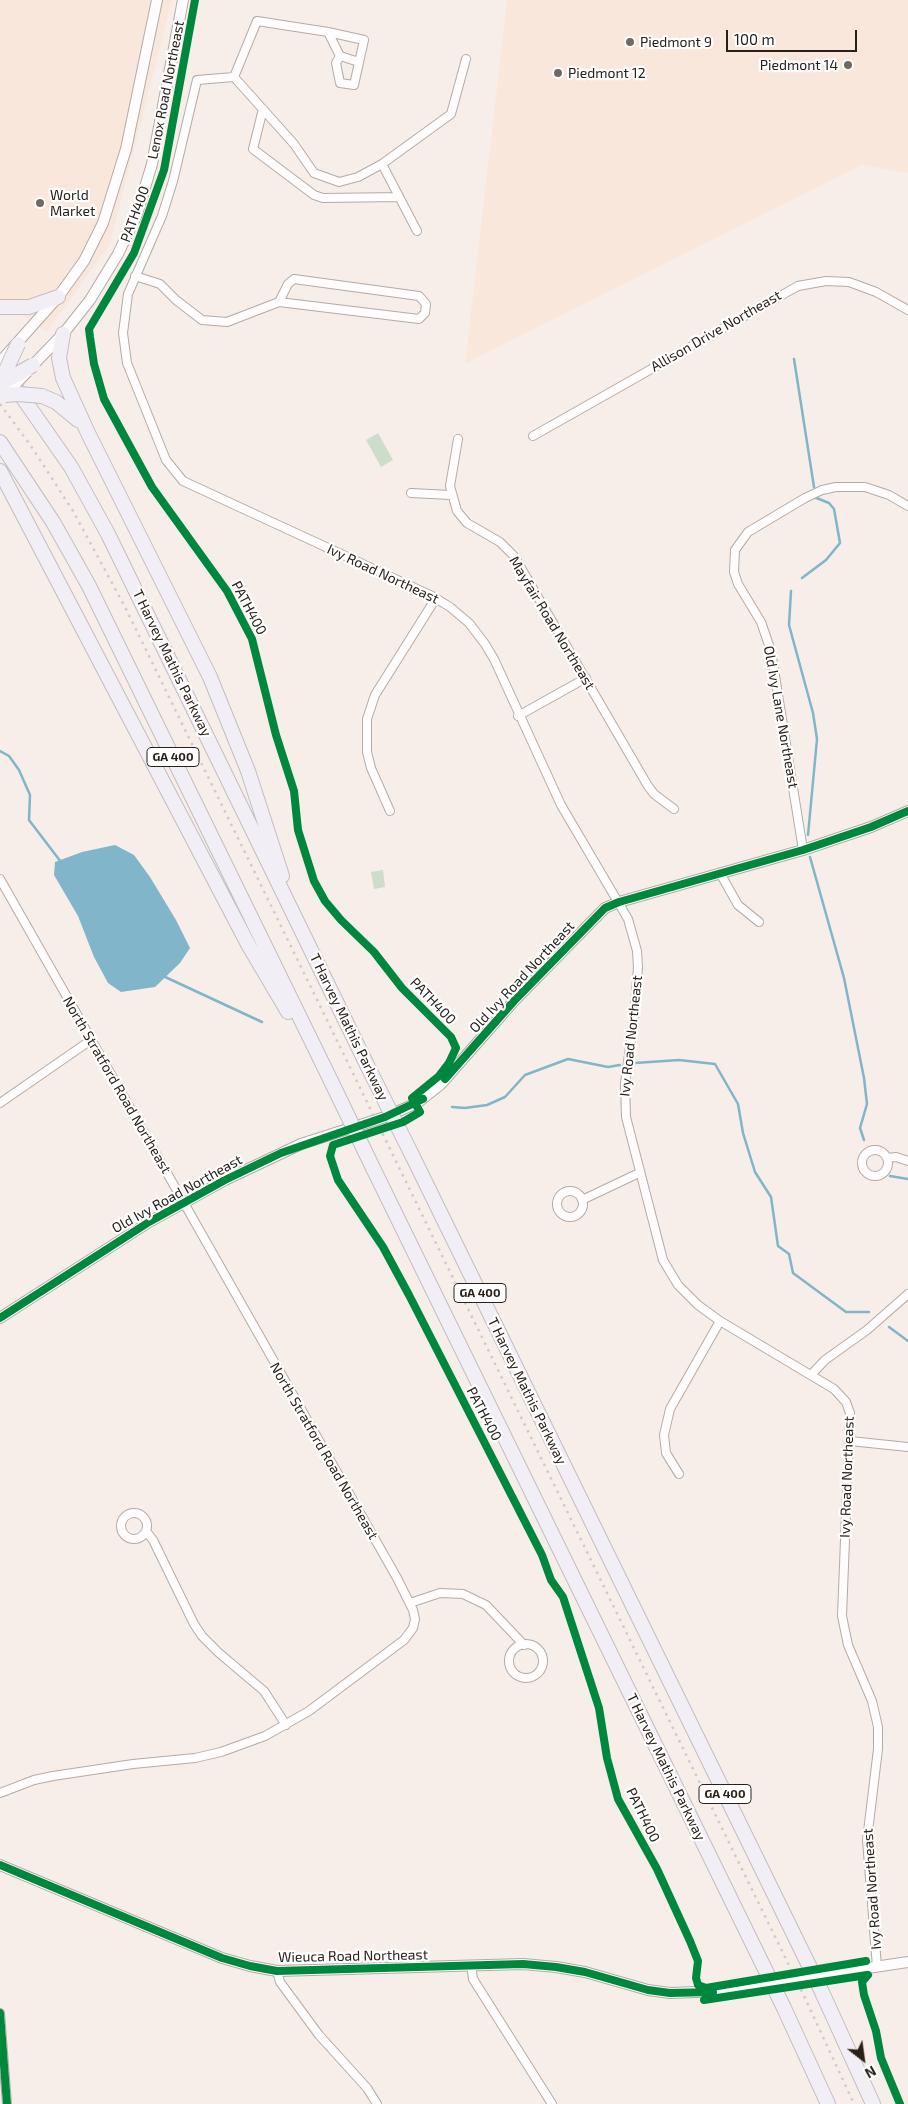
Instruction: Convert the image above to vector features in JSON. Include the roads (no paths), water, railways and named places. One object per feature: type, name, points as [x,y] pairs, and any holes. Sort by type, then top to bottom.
[{"type":"highway","points":[[0,307],[29,307],[58,297]]},
{"type":"highway","points":[[63,334],[60,368],[88,433],[210,677],[262,811],[291,908]]},
{"type":"highway","points":[[1,392],[18,344]]},
{"type":"highway","points":[[1,392],[33,365]]},
{"type":"highway","name":"T Harvey Mathis Parkway","points":[[0,368],[50,434],[91,502],[821,1990],[872,2104]]},
{"type":"highway","points":[[1,392],[42,396],[67,408],[88,433]]},
{"type":"highway","name":"T Harvey Mathis Parkway","points":[[0,442],[53,522],[84,578],[784,2008],[828,2104]]},
{"type":"highway","points":[[0,471],[249,946],[331,1081]]},
{"type":"highway","points":[[0,480],[10,491]]},
{"type":"street","name":"Lenox Road Northeast","points":[[33,365],[63,334],[105,278],[137,214],[152,164],[183,0]]},
{"type":"street","name":"Lenox Road Northeast","points":[[0,362],[58,297],[90,251],[110,207],[126,148],[155,2]]},
{"type":"street","points":[[340,56],[336,63],[340,83],[354,85],[364,40],[328,32],[257,21],[234,77],[294,144],[314,173],[336,181],[358,177],[382,164],[451,114],[466,59]]},
{"type":"street","points":[[328,32],[340,56],[359,62]]},
{"type":"street","name":"Ivy Road Northeast","points":[[234,77],[198,80],[173,181],[162,216],[128,294],[124,333],[127,363],[166,460],[176,476],[190,486],[436,598],[469,623],[485,644],[561,806],[619,902],[633,935],[638,967],[624,1100],[630,1140],[658,1246],[669,1272],[687,1295],[720,1321],[840,1393],[846,1402],[851,1420],[842,1616],[848,1645],[872,1701],[878,1727],[878,1749],[867,1840],[877,1967]]},
{"type":"street","points":[[263,109],[253,149],[314,195],[338,198],[399,197]]},
{"type":"street","points":[[382,164],[417,231]]},
{"type":"street","points":[[336,181],[338,198]]},
{"type":"street","points":[[136,276],[160,284],[176,300],[202,320],[227,322],[279,302],[419,318],[425,313],[426,304],[420,296],[294,279],[288,284],[279,302]]},
{"type":"street","name":"Allison Drive Northeast","points":[[533,436],[798,286],[826,281],[849,282],[876,292],[908,310]]},
{"type":"street","name":"Mayfair Road Northeast","points":[[458,439],[450,478],[451,495],[457,511],[467,523],[500,542],[514,556],[648,786],[654,794],[674,810]]},
{"type":"street","name":"Old Ivy Lane Northeast","points":[[803,850],[771,651],[761,622],[738,584],[734,572],[735,550],[748,532],[822,490],[850,486],[865,487],[889,494],[908,506]]},
{"type":"street","points":[[411,493],[451,495]]},
{"type":"street","points":[[390,811],[371,768],[366,736],[367,719],[375,695],[436,598]]},
{"type":"street","points":[[518,716],[586,678]]},
{"type":"street","name":"Old Ivy Road Northeast","points":[[0,1318],[183,1202],[282,1152],[385,1117],[417,1103],[446,1078],[514,1002],[594,917],[605,908],[619,902],[803,850],[871,827],[908,811]]},
{"type":"street","points":[[720,873],[738,904],[759,922]]},
{"type":"street","name":"North Stratford Road Northeast","points":[[0,879],[410,1603],[414,1619],[413,1628],[404,1640],[286,1725],[221,1752],[195,1758],[133,1764],[53,1776],[34,1780],[0,1793]]},
{"type":"street","points":[[0,1103],[91,1040]]},
{"type":"street","points":[[887,1158],[896,1157],[908,1161]]},
{"type":"street","points":[[582,1200],[639,1173]]},
{"type":"street","points":[[812,1375],[825,1360],[867,1330],[908,1294]]},
{"type":"street","points":[[679,1474],[666,1453],[664,1435],[670,1409],[720,1321]]},
{"type":"street","points":[[850,1441],[908,1447]]},
{"type":"street","points":[[146,1532],[153,1540],[194,1624],[202,1636],[264,1691],[286,1725]]},
{"type":"street","points":[[410,1603],[440,1593],[463,1594],[486,1605],[524,1645],[530,1645],[539,1651],[543,1662],[539,1672],[529,1678],[518,1676],[509,1664],[514,1649],[524,1645]]},
{"type":"street","name":"Wieuca Road Northeast","points":[[0,1866],[222,1958],[277,1971],[523,1964],[556,1967],[648,1990],[674,1994],[722,1991],[908,1962]]},
{"type":"street","points":[[470,1966],[473,1979],[552,2104]]},
{"type":"street","points":[[277,1971],[280,1982],[319,2035],[367,2088],[377,2104]]},
{"type":"street","points":[[0,2013],[2,2073],[8,2104]]},
{"type":"water","points":[[115,845],[134,855],[176,920],[190,948],[180,963],[155,987],[121,992],[108,983],[94,957],[78,916],[54,875],[55,862],[82,852]]},
{"type":"waterway","points":[[794,359],[814,487]]},
{"type":"waterway","points":[[802,578],[826,560],[840,543],[834,509],[829,503],[814,497]]},
{"type":"waterway","points":[[791,591],[789,625],[813,713],[817,739],[808,835]]},
{"type":"waterway","points":[[0,751],[9,756],[19,770],[30,795],[29,820],[61,862]]},
{"type":"waterway","points":[[810,857],[844,978],[864,1078],[867,1104],[860,1128],[864,1140]]},
{"type":"waterway","points":[[163,976],[262,1022]]},
{"type":"waterway","points":[[452,1107],[465,1108],[487,1105],[505,1097],[525,1075],[568,1059],[608,1067],[620,1065]]},
{"type":"waterway","points":[[635,1063],[679,1060],[715,1064],[738,1104],[743,1133],[755,1172],[771,1197],[778,1246],[789,1254],[793,1273],[846,1312],[869,1312]]},
{"type":"waterway","points":[[890,1176],[908,1179]]},
{"type":"waterway","points":[[889,1327],[908,1341]]},
{"type":"railway","points":[[0,404],[31,446],[73,511],[125,607],[805,1998],[854,2104]]},
{"type":"place","name":"Piedmont 9","points":[[630,42]]},
{"type":"place","name":"Piedmont 14","points":[[848,65]]},
{"type":"place","name":"Piedmont 12","points":[[558,73]]},
{"type":"place","name":"World Market","points":[[40,203]]}]
